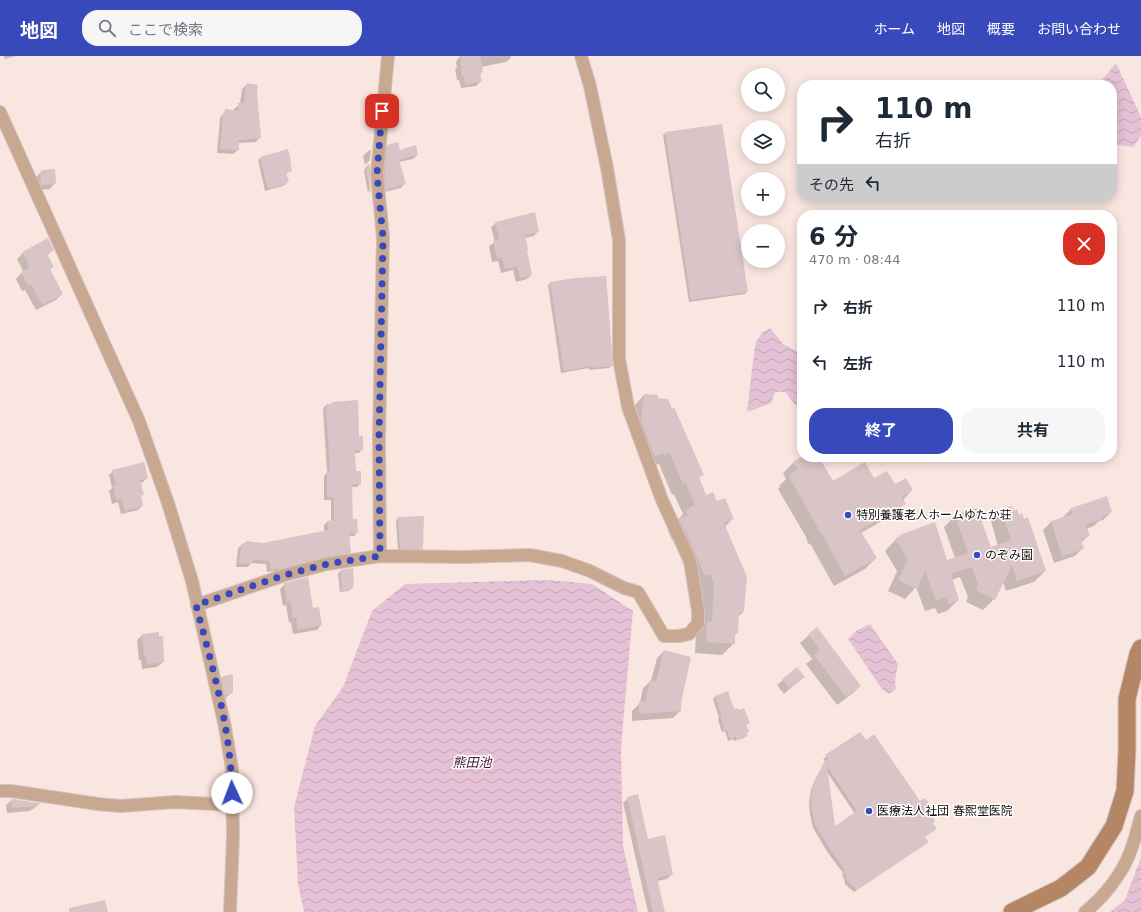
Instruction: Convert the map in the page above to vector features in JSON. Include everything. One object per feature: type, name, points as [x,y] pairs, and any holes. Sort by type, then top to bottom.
[{"type":"street","points":[[380,556],[379,438],[383,238],[377,174],[388,56]]},
{"type":"street","points":[[196,605],[285,575],[327,564],[380,556],[476,557],[530,555],[562,561],[590,571],[624,588],[638,592],[664,636],[689,634],[698,623],[698,611],[690,561],[662,500],[628,407],[618,359],[618,240],[605,160],[590,86],[581,56]]},
{"type":"street","points":[[0,112],[3,122],[139,421],[168,503],[192,581],[196,605],[225,727],[232,770],[233,805],[230,912]]},
{"type":"street","points":[[1012,912],[1061,888],[1088,867],[1114,826],[1125,791],[1128,699],[1138,654],[1141,648]]},
{"type":"street","points":[[0,792],[11,791],[121,806],[175,802],[233,805]]},
{"type":"street","points":[[1085,912],[1095,904],[1115,880],[1131,851],[1141,816]]},
{"type":"water","points":[[1116,63],[1141,117],[1141,136],[1133,147],[1117,145],[1117,80],[1102,80]]},
{"type":"water","points":[[770,328],[783,344],[797,351],[796,406],[785,392],[775,392],[771,403],[747,412],[756,342],[762,333]]},
{"type":"water","name":"熊田池","points":[[548,580],[592,584],[633,611],[621,747],[623,846],[638,912],[304,912],[298,884],[294,807],[315,726],[343,687],[372,611],[405,584]]},
{"type":"water","points":[[870,624],[898,664],[895,681],[896,689],[889,694],[882,689],[848,639],[856,631]]},
{"type":"water","points":[[1141,857],[1141,912],[1110,912],[1125,900]]},
{"type":"building","points":[[460,56],[480,56],[483,72],[480,73],[482,81],[465,85],[464,76],[462,76]]},
{"type":"building","points":[[246,83],[258,85],[257,93],[261,138],[239,140],[239,150],[220,149],[223,113],[225,113],[225,109],[239,111],[238,103],[244,103]]},
{"type":"building","points":[[722,124],[741,247],[741,268],[744,268],[748,292],[691,300],[665,132]]},
{"type":"building","points":[[398,142],[400,150],[416,145],[418,155],[399,160],[406,184],[388,189],[386,191],[385,174],[387,145]]},
{"type":"building","points":[[288,149],[292,171],[286,173],[289,181],[287,184],[268,189],[260,157]]},
{"type":"building","points":[[370,164],[371,192],[366,168],[368,168],[367,165]]},
{"type":"building","points":[[55,169],[56,184],[41,185],[40,172],[42,170]]},
{"type":"building","points":[[535,212],[539,232],[525,235],[532,275],[520,278],[517,266],[505,269],[502,257],[497,259],[493,241],[499,240],[495,222]]},
{"type":"building","points":[[48,238],[54,250],[47,254],[54,267],[50,269],[63,294],[42,305],[31,284],[28,286],[21,272],[29,268],[27,266],[29,265],[22,252]]},
{"type":"building","points":[[606,276],[613,366],[591,368],[591,366],[564,371],[550,282],[575,278]]},
{"type":"building","points":[[644,394],[658,395],[658,398],[668,399],[672,409],[674,407],[704,475],[699,477],[706,495],[713,492],[717,501],[725,498],[734,519],[724,523],[747,577],[744,612],[739,612],[738,633],[735,633],[735,644],[706,642],[707,621],[712,621],[714,584],[710,574],[705,576],[685,529],[684,530],[679,519],[688,515],[686,510],[695,505],[686,483],[683,484],[670,453],[665,456],[663,453],[655,456],[641,421]]},
{"type":"building","points":[[358,400],[359,436],[363,436],[363,450],[355,450],[356,471],[361,471],[361,484],[352,484],[353,519],[357,519],[358,533],[349,533],[351,553],[325,557],[278,570],[278,568],[271,570],[269,561],[253,559],[252,564],[239,563],[241,544],[246,544],[246,541],[263,543],[328,530],[327,521],[334,520],[334,497],[327,497],[327,471],[330,471],[326,404],[332,404],[332,402]]},
{"type":"building","name":"特別養護老人ホームゆたか荘","points":[[797,460],[797,462],[822,462],[833,481],[865,462],[874,478],[887,471],[895,484],[906,478],[913,490],[902,497],[906,504],[860,530],[877,558],[845,576],[789,477],[791,476],[789,474],[798,469],[793,462]]},
{"type":"building","points":[[144,462],[148,478],[140,480],[144,495],[141,495],[143,506],[125,511],[122,499],[116,500],[113,486],[116,485],[112,470]]},
{"type":"building","points":[[1107,496],[1112,512],[1102,516],[1103,519],[1086,524],[1090,536],[1081,539],[1084,549],[1062,556],[1051,521],[1073,514],[1071,508]]},
{"type":"building","name":"のぞみ園","points":[[1012,506],[1014,511],[1017,509],[1019,515],[1022,513],[1024,519],[1028,517],[1046,571],[1017,581],[1012,565],[995,600],[976,590],[978,585],[972,567],[951,574],[959,600],[949,604],[946,597],[936,601],[925,571],[917,589],[898,580],[908,559],[895,539],[902,534],[935,522],[947,560],[968,553],[955,515],[977,508],[991,547],[1011,540],[1001,509]]},
{"type":"building","points":[[424,516],[423,549],[400,549],[398,517]]},
{"type":"building","points":[[353,568],[354,584],[352,589],[342,591],[340,570]]},
{"type":"building","points":[[308,577],[313,608],[319,607],[322,625],[298,630],[296,618],[293,618],[290,601],[287,602],[284,583]]},
{"type":"building","points":[[817,627],[861,686],[846,697],[814,655],[820,650],[808,634]]},
{"type":"building","points":[[159,632],[159,636],[163,636],[164,662],[147,664],[146,655],[144,655],[142,634]]},
{"type":"building","points":[[664,650],[691,657],[681,703],[681,711],[639,714],[639,702],[645,702],[650,680],[656,681]]},
{"type":"building","points":[[797,667],[805,677],[790,689],[782,679]]},
{"type":"building","points":[[233,674],[233,693],[225,695],[221,677]]},
{"type":"building","points":[[728,691],[734,709],[737,708],[738,710],[744,708],[750,723],[746,724],[749,732],[746,733],[748,736],[736,740],[736,737],[730,739],[727,730],[724,730],[720,716],[722,716],[715,696]]},
{"type":"building","name":"医療法人社団 春熙堂医院","points":[[860,732],[866,740],[874,734],[920,801],[925,798],[934,811],[931,814],[935,821],[933,823],[937,829],[925,837],[929,842],[857,890],[847,881],[846,875],[843,872],[845,870],[815,825],[811,799],[817,776],[826,759],[826,761],[828,759],[825,755]],"holes":[[[827,766],[857,811],[835,826]]]},
{"type":"building","points":[[638,794],[648,839],[665,835],[673,874],[657,878],[665,912],[653,912],[627,797]]},
{"type":"building","points":[[11,799],[40,804],[35,804],[35,806],[12,808]]},
{"type":"building","points":[[105,900],[108,912],[69,912],[69,908]]},
{"type":"place","name":"特別養護老人ホームゆたか荘","points":[[848,515]]},
{"type":"place","name":"のぞみ園","points":[[977,555]]},
{"type":"place","name":"医療法人社団 春熙堂医院","points":[[869,811]]},
{"type":"route","points":[[232,793],[232,770],[225,727],[196,605],[285,575],[327,564],[380,556],[379,438],[383,238],[377,174],[382,111]]}]
